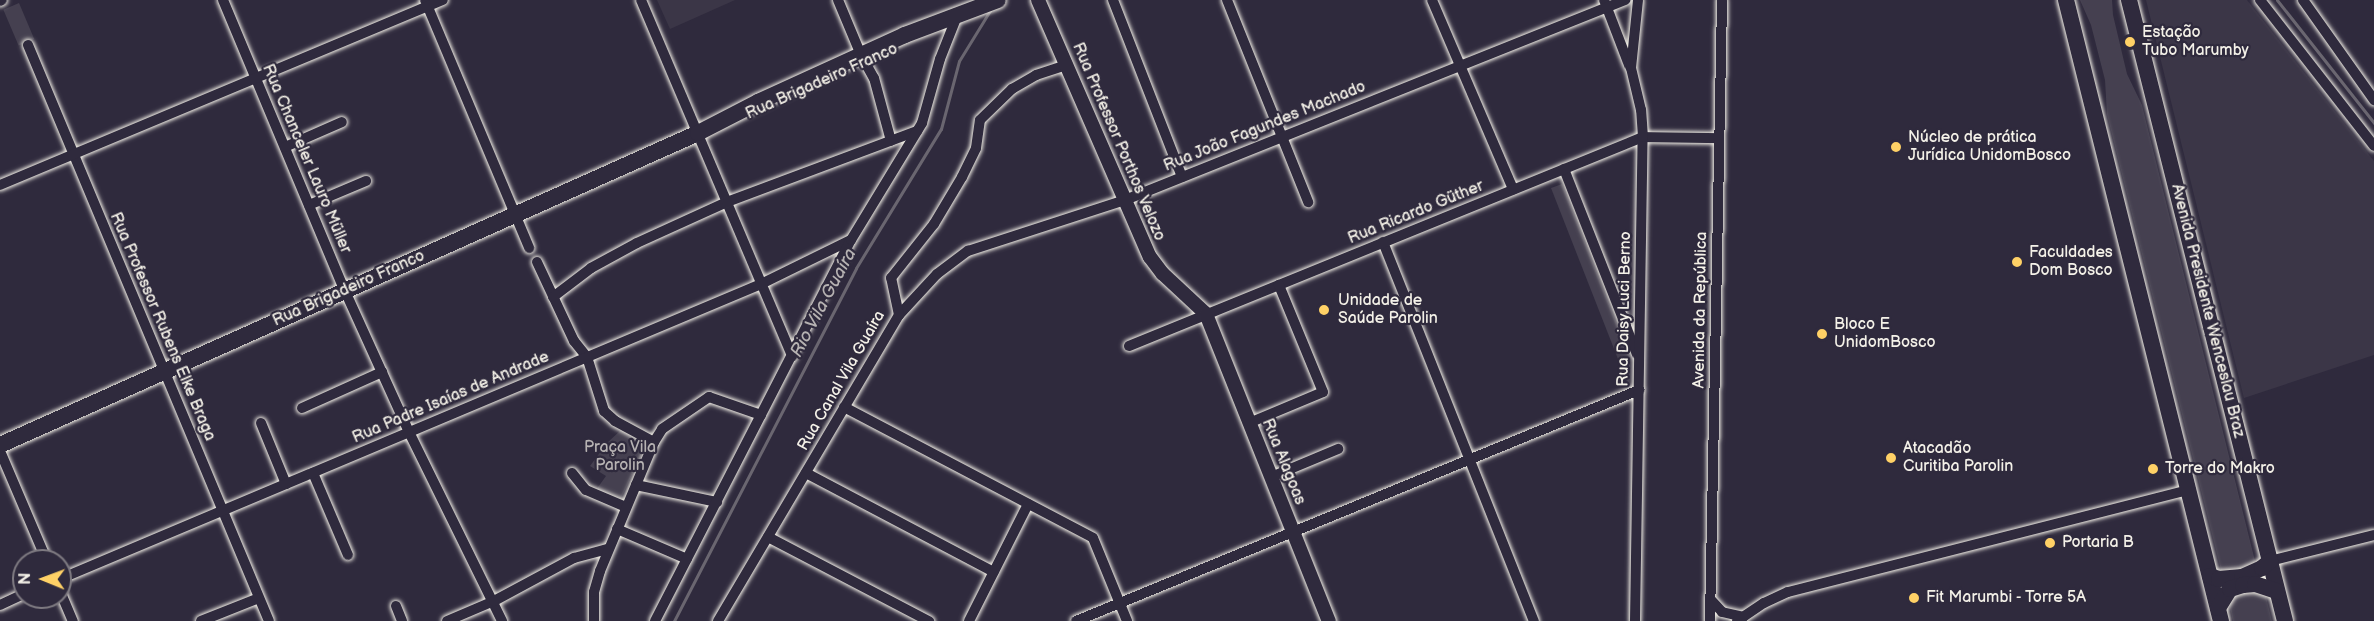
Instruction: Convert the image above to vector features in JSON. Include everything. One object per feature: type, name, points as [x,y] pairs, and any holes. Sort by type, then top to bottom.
[{"type":"main road","name":"Rua Brigadeiro Franco","points":[[0,445],[698,133],[759,112],[864,59],[909,44],[949,20],[998,0]]},
{"type":"main road","points":[[2066,0],[2220,614]]},
{"type":"main road","name":"Avenida Presidente Wenceslau Braz","points":[[2129,0],[2285,621]]},
{"type":"main road","points":[[2210,576],[2219,579],[2242,577],[2262,568],[2270,561]]},
{"type":"main road","points":[[2220,614],[2230,589],[2255,584],[2277,591]]},
{"type":"street","name":"Rua Chanceler Lauro Müller","points":[[223,0],[345,291],[409,432],[502,621]]},
{"type":"street","points":[[0,185],[256,78],[426,3],[443,0]]},
{"type":"street","points":[[641,0],[792,356]]},
{"type":"street","points":[[838,0],[877,86],[891,141]]},
{"type":"street","name":"Rua Professor Porthos Velozo","points":[[1038,0],[1143,244],[1157,267],[1206,315]]},
{"type":"street","points":[[1113,0],[1182,177]]},
{"type":"street","points":[[1227,0],[1308,202]]},
{"type":"street","points":[[1432,0],[1513,189]]},
{"type":"street","name":"Rua João Fagundes Machado","points":[[899,315],[937,274],[968,251],[1125,200],[1460,66],[1606,4],[1625,0]]},
{"type":"street","name":"Rua Daisy Luci Berno","points":[[1635,621],[1643,136],[1641,110],[1631,68],[1638,0]]},
{"type":"street","name":"Avenida da República","points":[[1710,621],[1722,0]]},
{"type":"street","points":[[2260,0],[2374,146]]},
{"type":"street","points":[[2303,0],[2374,100]]},
{"type":"street","points":[[426,3],[529,248]]},
{"type":"street","points":[[1606,4],[1631,68]]},
{"type":"street","points":[[655,621],[851,240],[925,117],[949,20]]},
{"type":"street","points":[[940,59],[949,20]]},
{"type":"street","name":"Rua Professor Rubens Elke Braga","points":[[28,45],[269,621]]},
{"type":"street","name":"Rua Canal Vila Guaíra","points":[[718,621],[899,315],[891,278],[934,224],[962,177],[976,148],[980,120],[1012,89],[1036,75],[1066,65]]},
{"type":"street","points":[[285,147],[342,122]]},
{"type":"street","points":[[553,297],[591,268],[626,249],[727,202],[917,131]]},
{"type":"street","name":"Rua Ricardo Güther","points":[[1129,346],[1643,136],[1719,138]]},
{"type":"street","points":[[1564,169],[1639,359]]},
{"type":"street","points":[[309,205],[366,181]]},
{"type":"street","name":"Rua Padre Isaías de Andrade","points":[[72,574],[761,284],[851,240]]},
{"type":"street","points":[[1383,242],[1534,621]]},
{"type":"street","points":[[537,262],[574,341],[587,357],[602,406],[608,416],[654,442]]},
{"type":"street","points":[[1249,423],[1323,392],[1279,285]]},
{"type":"street","name":"Rua Alagoas","points":[[1206,315],[1329,621]]},
{"type":"street","points":[[302,408],[382,372]]},
{"type":"street","points":[[1076,621],[1639,390]]},
{"type":"street","points":[[594,621],[596,582],[608,549],[654,442],[668,423],[709,397],[761,415]]},
{"type":"street","points":[[844,407],[1093,538],[1127,621]]},
{"type":"street","points":[[261,423],[286,484]]},
{"type":"street","points":[[1271,477],[1338,449]]},
{"type":"street","points":[[0,451],[42,549]]},
{"type":"street","points":[[806,472],[994,572]]},
{"type":"street","points":[[313,473],[348,555]]},
{"type":"street","points":[[572,473],[586,490],[626,507]]},
{"type":"street","points":[[636,485],[717,502]]},
{"type":"street","points":[[1711,600],[1722,612],[1740,619],[1776,597],[1800,589],[2188,490]]},
{"type":"street","points":[[969,621],[1028,504]]},
{"type":"street","points":[[617,529],[687,559]]},
{"type":"street","points":[[2270,561],[2374,535]]},
{"type":"street","points":[[768,537],[929,621]]},
{"type":"street","points":[[447,621],[494,601],[574,558],[608,549]]},
{"type":"street","points":[[201,621],[259,597]]},
{"type":"street","points":[[396,606],[402,621]]},
{"type":"shaded area","points":[[657,0],[735,0],[670,29]]},
{"type":"shaded area","points":[[2146,0],[2247,0],[2374,161],[2374,355],[2244,398]]},
{"type":"green space","points":[[2080,0],[2112,0],[2113,15],[2127,74],[2142,105],[2255,561],[2250,568],[2225,573],[2221,570],[2107,114],[2105,80],[2091,25]]},
{"type":"green space","points":[[19,3],[34,39],[19,46],[3,10]]},
{"type":"green space","points":[[1562,184],[1630,358],[1629,387],[1551,188]]},
{"type":"green space","name":"Praça Vila Parolin","points":[[621,430],[647,443],[620,500],[596,490],[606,476],[590,466],[607,443]]},
{"type":"green space","points":[[2256,589],[2265,593],[2272,621],[2233,621],[2229,603],[2233,595]]},
{"type":"waterway","points":[[2277,0],[2374,123]]},
{"type":"waterway","name":"Rio Vila Guaíra","points":[[674,621],[856,268],[941,129],[959,61],[991,9]]},
{"type":"place","name":"Estação Tubo Marumby","points":[[2130,42]]},
{"type":"place","name":"Núcleo de prática Jurídica UnidomBosco","points":[[1896,147]]},
{"type":"place","name":"Faculdades Dom Bosco","points":[[2017,262]]},
{"type":"place","name":"Unidade de Saúde Parolin","points":[[1324,310]]},
{"type":"place","name":"Bloco E UnidomBosco","points":[[1822,334]]},
{"type":"place","name":"Atacadão Curitiba Parolin","points":[[1891,458]]},
{"type":"place","name":"Torre do Makro","points":[[2153,469]]},
{"type":"place","name":"Portaria B","points":[[2050,543]]},
{"type":"place","name":"Fit Marumbi - Torre 5A","points":[[1914,598]]}]
